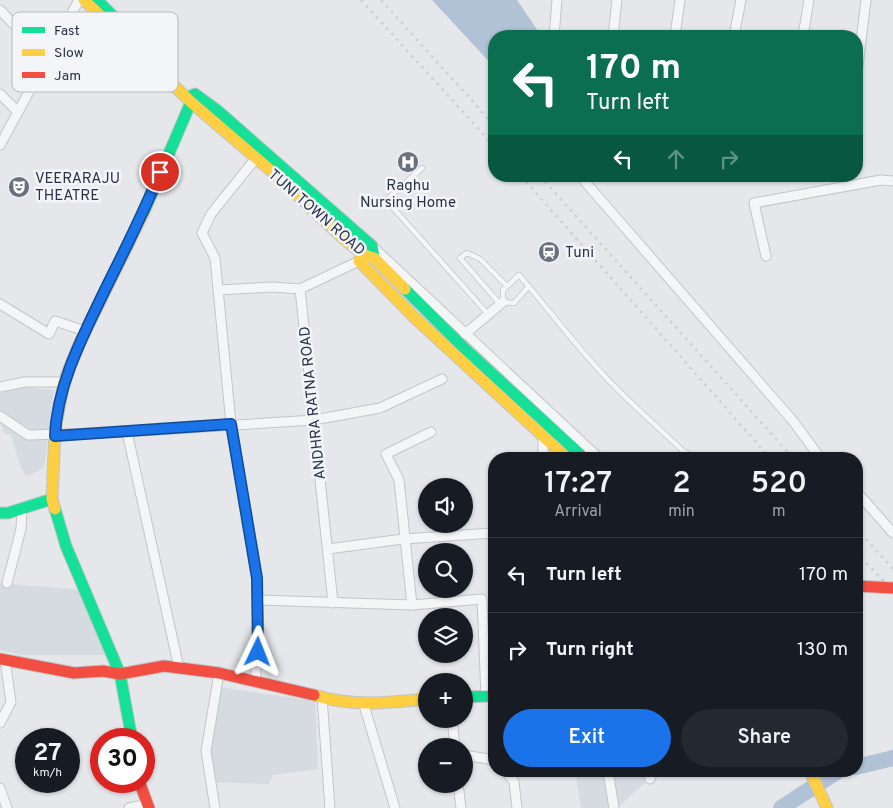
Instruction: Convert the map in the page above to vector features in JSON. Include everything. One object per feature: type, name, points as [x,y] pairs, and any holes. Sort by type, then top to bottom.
[{"type":"street","points":[[72,12],[79,0]]},
{"type":"street","name":"TUNI TOWN ROAD","points":[[84,0],[98,12]]},
{"type":"street","name":"TUNI TOWN ROAD","points":[[97,0],[109,12]]},
{"type":"street","points":[[554,30],[557,0]]},
{"type":"street","points":[[614,30],[617,0]]},
{"type":"street","points":[[677,30],[680,0]]},
{"type":"street","points":[[735,30],[741,0]]},
{"type":"street","points":[[804,30],[809,0]]},
{"type":"street","points":[[862,30],[866,0]]},
{"type":"street","points":[[0,10],[12,23]]},
{"type":"street","name":"TUNI TOWN ROAD","points":[[178,80],[256,158],[577,452]]},
{"type":"street","name":"TUNI TOWN ROAD","points":[[178,82],[372,246],[369,260]]},
{"type":"street","points":[[0,145],[29,92]]},
{"type":"street","points":[[0,94],[18,112]]},
{"type":"street","points":[[130,728],[120,674],[66,546],[52,499],[55,436],[64,382],[85,330],[147,205],[195,97]]},
{"type":"street","points":[[255,682],[259,638],[257,578],[231,424],[216,258],[202,233],[211,214],[256,158]]},
{"type":"street","points":[[766,256],[754,203],[880,180],[893,181]]},
{"type":"street","points":[[585,182],[793,421],[816,452]]},
{"type":"street","points":[[372,246],[592,452]]},
{"type":"street","points":[[219,290],[272,287],[300,289],[369,260],[409,312],[560,452]]},
{"type":"street","name":"ANDHRA RATNA ROAD","points":[[300,289],[333,603]]},
{"type":"street","points":[[465,334],[501,303]]},
{"type":"street","points":[[0,304],[49,334],[55,321],[85,330]]},
{"type":"street","points":[[0,416],[28,436],[127,432],[314,420],[380,408],[442,379]]},
{"type":"street","points":[[0,387],[25,382],[64,382]]},
{"type":"street","points":[[127,432],[179,668]]},
{"type":"street","points":[[412,606],[399,480],[386,454],[430,432]]},
{"type":"street","points":[[543,436],[543,452]]},
{"type":"street","points":[[1,513],[22,509],[52,499]]},
{"type":"street","points":[[863,499],[893,534]]},
{"type":"street","points":[[7,583],[21,529],[22,509]]},
{"type":"street","points":[[328,549],[404,539],[488,533]]},
{"type":"street","points":[[863,586],[893,588]]},
{"type":"street","points":[[258,600],[412,606],[482,600],[488,672]]},
{"type":"street","points":[[0,723],[11,702],[3,660],[65,672],[103,671],[120,674],[164,666],[219,673],[330,700],[380,704],[418,701]]},
{"type":"street","points":[[214,808],[206,751],[219,673]]},
{"type":"street","points":[[473,697],[488,696]]},
{"type":"street","points":[[322,697],[330,808]]},
{"type":"street","points":[[363,702],[396,808]]},
{"type":"street","points":[[473,756],[488,759]]},
{"type":"street","points":[[510,777],[514,782],[517,808]]},
{"type":"street","points":[[609,777],[614,808]]},
{"type":"street","points":[[813,777],[827,808]]},
{"type":"street","points":[[0,788],[7,808]]},
{"type":"street","points":[[129,808],[148,806],[142,793]]},
{"type":"street","points":[[459,793],[461,808]]},
{"type":"lane","points":[[422,168],[386,200],[488,315]]},
{"type":"lane","points":[[507,286],[480,259],[467,253],[460,258],[501,303],[514,303],[529,286]]},
{"type":"lane","points":[[501,303],[502,290],[518,274],[601,372],[685,452]]},
{"type":"shaded area","points":[[25,387],[54,390],[44,468],[26,477],[19,462],[11,434],[5,434],[0,423],[0,392]]},
{"type":"shaded area","points":[[0,583],[81,590],[109,655],[22,655],[0,650]]},
{"type":"shaded area","points":[[218,687],[315,701],[318,769],[273,775],[269,784],[210,782],[211,740]]},
{"type":"shaded area","points":[[576,777],[651,777],[617,808],[581,808]]},
{"type":"water","points":[[432,0],[517,0],[537,30],[488,30],[488,61]]},
{"type":"waterway","points":[[863,765],[893,758]]},
{"type":"waterway","points":[[781,808],[829,777]]},
{"type":"railway","points":[[361,0],[488,139]]},
{"type":"railway","points":[[381,0],[488,118]]},
{"type":"railway","points":[[526,182],[765,452]]},
{"type":"railway","points":[[545,182],[788,452]]},
{"type":"railway","points":[[863,536],[893,569]]},
{"type":"railway","points":[[863,559],[893,591]]},
{"type":"traffic: fast","points":[[97,0],[109,12]]},
{"type":"traffic: fast","points":[[198,96],[198,102],[191,102],[190,96],[195,94],[218,111],[372,246],[374,258]]},
{"type":"traffic: fast","points":[[143,214],[191,102]]},
{"type":"traffic: fast","points":[[405,289],[462,346],[577,452]]},
{"type":"traffic: fast","points":[[0,513],[8,513],[52,499]]},
{"type":"traffic: fast","points":[[55,509],[66,546],[120,674],[130,728]]},
{"type":"traffic: fast","points":[[473,697],[488,696]]},
{"type":"traffic: slow","points":[[84,0],[97,12]]},
{"type":"traffic: slow","points":[[178,90],[276,175],[344,239],[364,255],[374,258],[405,289]]},
{"type":"traffic: slow","points":[[55,509],[52,499],[55,430],[64,382],[80,342],[143,214]]},
{"type":"traffic: slow","points":[[359,261],[415,318],[560,452]]},
{"type":"traffic: slow","points":[[314,695],[356,703],[418,700]]},
{"type":"traffic: slow","points":[[813,777],[827,808]]},
{"type":"traffic: jam","points":[[863,586],[893,588]]},
{"type":"traffic: jam","points":[[0,659],[74,673],[103,671],[120,674],[164,666],[219,673],[314,695]]},
{"type":"traffic: jam","points":[[143,793],[149,808]]},
{"type":"place","name":"Raghu Nursing Home","points":[[408,162]]},
{"type":"place","name":"VEERARAJU THEATRE","points":[[19,187]]},
{"type":"place","name":"Tuni","points":[[549,252]]},
{"type":"route","points":[[160,172],[147,205],[80,342],[64,382],[55,436],[231,424],[257,578],[258,652]]}]
